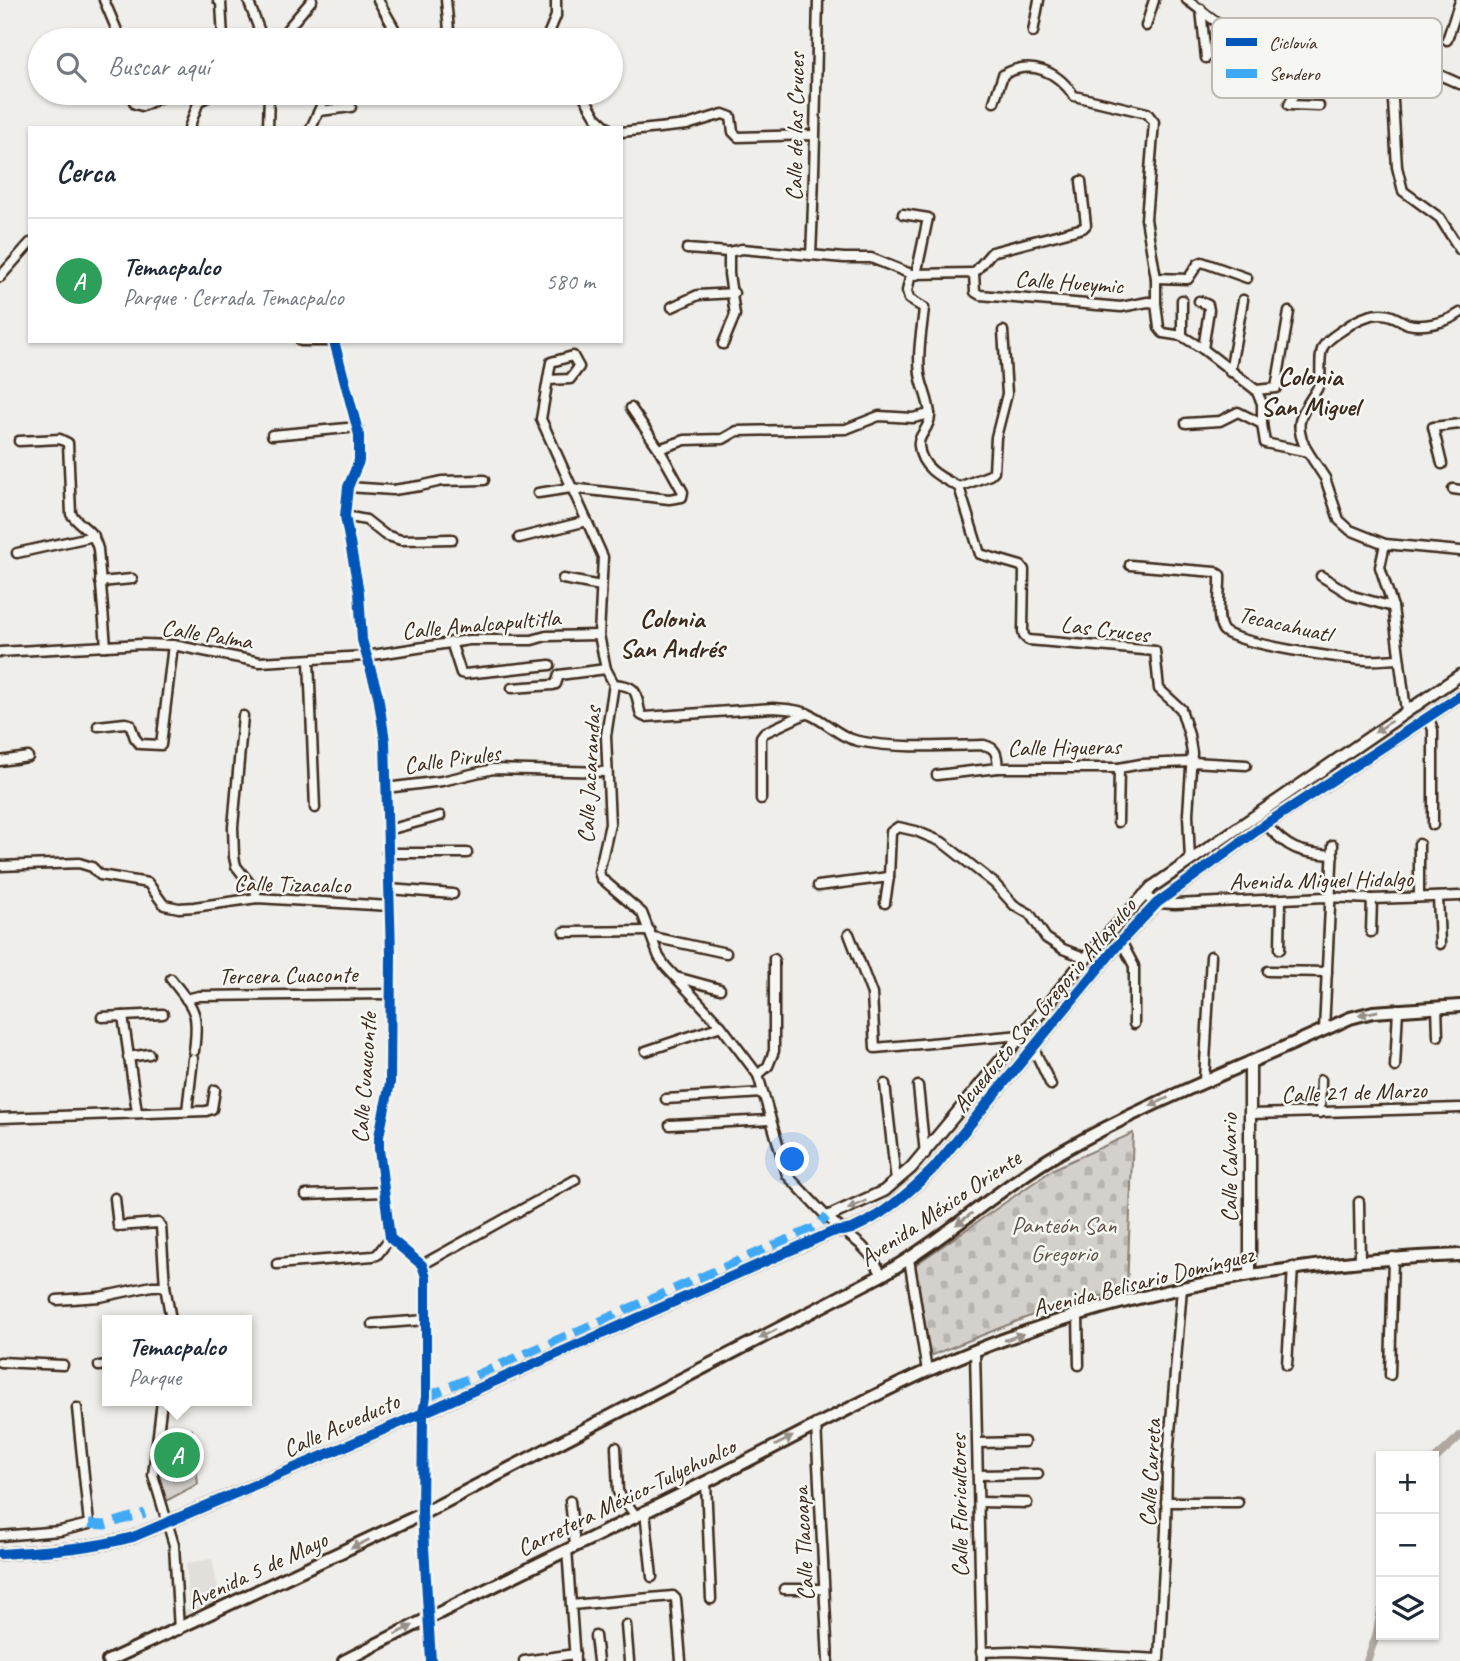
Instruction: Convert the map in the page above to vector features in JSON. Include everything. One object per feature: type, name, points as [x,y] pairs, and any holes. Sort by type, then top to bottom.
[{"type":"main road","name":"Avenida México Oriente","points":[[422,1514],[882,1275],[909,1259],[1058,1153],[1117,1122],[1362,1014],[1460,1006]]},
{"type":"main road","name":"Avenida Belisario Domínguez","points":[[928,1371],[975,1351],[1078,1315],[1182,1288],[1293,1267],[1393,1257],[1460,1255]]},
{"type":"main road","name":"Carretera México-Tulyehualco","points":[[344,1661],[706,1482],[816,1424],[928,1371]]},
{"type":"main road","name":"Avenida 5 de Mayo","points":[[108,1661],[422,1514]]},
{"type":"street","points":[[104,0],[116,28]]},
{"type":"street","points":[[218,0],[222,7],[223,28]]},
{"type":"street","points":[[248,0],[258,28]]},
{"type":"street","points":[[288,28],[313,0]]},
{"type":"street","points":[[378,0],[394,28]]},
{"type":"street","points":[[446,0],[449,28]]},
{"type":"street","points":[[551,28],[556,16],[556,0]]},
{"type":"street","name":"Calle de las Cruces","points":[[811,256],[818,0]]},
{"type":"street","points":[[1033,32],[1040,0]]},
{"type":"street","points":[[1146,26],[1154,0]]},
{"type":"street","points":[[1187,0],[1212,18]]},
{"type":"street","points":[[1447,40],[1460,1]]},
{"type":"street","points":[[1200,9],[1206,58]]},
{"type":"street","points":[[994,102],[1003,75],[1011,70],[1036,69],[1053,73],[1065,83],[1074,96],[1152,116],[1154,122],[1146,219],[1156,278],[1156,303]]},
{"type":"street","points":[[1442,76],[1460,84]]},
{"type":"street","points":[[1292,98],[1289,104],[1319,106]]},
{"type":"street","points":[[1393,98],[1396,167],[1403,191],[1440,218],[1460,250]]},
{"type":"street","points":[[190,126],[198,105]]},
{"type":"street","points":[[268,126],[269,105]]},
{"type":"street","points":[[312,126],[322,105]]},
{"type":"street","points":[[589,105],[606,126]]},
{"type":"street","points":[[320,111],[351,107]]},
{"type":"street","points":[[623,132],[687,125],[723,114],[731,117],[733,132],[738,137],[814,135]]},
{"type":"street","points":[[687,249],[729,252],[742,249],[811,256],[871,258],[914,275],[974,273],[992,252],[1083,228],[1086,225],[1081,181]]},
{"type":"street","points":[[903,214],[928,218],[914,275],[907,291],[909,299],[924,308],[920,374],[930,414],[930,425],[918,446],[934,474],[959,487],[994,471],[996,437],[1007,394],[1003,331]]},
{"type":"street","points":[[0,277],[28,245]]},
{"type":"street","points":[[723,344],[735,315],[729,252]]},
{"type":"street","points":[[1156,278],[1188,279],[1202,262],[1247,278]]},
{"type":"street","name":"Calle Hueymic","points":[[974,273],[975,292],[980,295],[1121,307],[1156,303],[1159,328],[1163,333],[1182,336],[1256,390]]},
{"type":"street","points":[[671,307],[698,296],[734,293]]},
{"type":"street","points":[[1182,300],[1182,336]]},
{"type":"street","points":[[1230,372],[1243,300]]},
{"type":"street","points":[[1199,301],[1208,305],[1209,310],[1203,349]]},
{"type":"street","points":[[1289,312],[1276,388],[1256,390],[1262,403],[1265,443],[1308,452]]},
{"type":"street","points":[[1460,313],[1453,318],[1423,325],[1411,325],[1392,316],[1379,314],[1362,318],[1325,344],[1319,386],[1304,407],[1299,421],[1301,441],[1325,478],[1339,520],[1350,530],[1385,544],[1460,551]]},
{"type":"street","points":[[335,343],[358,427],[359,461],[348,486],[345,516],[359,592],[362,640],[366,656]]},
{"type":"street","name":"Calle Jacarandas","points":[[548,380],[541,419],[603,556],[599,635],[606,669],[614,684],[606,736],[610,824],[599,872],[601,878],[642,913],[659,957],[721,1026],[758,1075],[787,1175],[827,1217],[872,1257],[882,1275]]},
{"type":"street","points":[[538,493],[571,488],[679,499],[682,497],[683,492],[659,449],[631,408]]},
{"type":"street","points":[[1186,423],[1220,421],[1238,412],[1262,425]]},
{"type":"street","points":[[659,449],[685,440],[723,439],[737,431],[846,429],[879,416],[912,418],[930,414]]},
{"type":"street","points":[[1442,464],[1433,427],[1460,424]]},
{"type":"street","points":[[272,435],[358,427]]},
{"type":"street","points":[[19,441],[60,439],[68,443],[71,514],[94,536],[98,549],[106,646]]},
{"type":"street","points":[[348,486],[393,489],[442,481],[484,480]]},
{"type":"street","name":"Las Cruces","points":[[959,487],[980,554],[1021,566],[1024,570],[1023,631],[1028,640],[1154,651],[1159,689],[1185,716],[1192,753],[1188,814],[1190,861]]},
{"type":"street","points":[[345,516],[366,520],[385,535],[401,540],[452,539]]},
{"type":"street","points":[[519,538],[587,521]]},
{"type":"street","points":[[17,553],[94,536]]},
{"type":"street","points":[[1385,544],[1380,568],[1393,607],[1406,712]]},
{"type":"street","name":"Tecacahuatl","points":[[1130,565],[1215,572],[1220,575],[1219,620],[1223,630],[1232,636],[1269,646],[1364,661],[1399,659]]},
{"type":"street","points":[[1321,576],[1353,596],[1393,607]]},
{"type":"street","points":[[100,582],[132,579]]},
{"type":"street","points":[[563,579],[601,586]]},
{"type":"street","name":"Calle Amalcapultitla","points":[[366,656],[451,642],[599,635]]},
{"type":"street","points":[[451,642],[461,673],[465,674],[550,665]]},
{"type":"street","points":[[98,726],[125,723],[133,729],[140,744],[161,745],[173,645]]},
{"type":"street","name":"Calle Palma","points":[[0,652],[173,645],[260,662],[366,656]]},
{"type":"street","name":"Calle Cuaucontle","points":[[366,656],[382,715],[386,788],[390,906],[390,1083],[379,1136],[390,1238]]},
{"type":"street","points":[[309,660],[315,808]]},
{"type":"street","points":[[512,688],[553,685],[559,675],[606,669]]},
{"type":"street","name":"Acueducto San Gregorio Atlapulco","points":[[827,1217],[873,1197],[896,1181],[925,1154],[1021,1035],[1143,895],[1460,675]]},
{"type":"street","points":[[614,684],[633,688],[637,693],[641,715],[645,717],[774,708],[807,713],[857,741],[911,746],[992,747],[996,752],[998,768]]},
{"type":"street","name":"Acueducto San Gregorio Atlapulco","points":[[843,1230],[871,1219],[922,1180],[1034,1049],[1121,941],[1157,903],[1266,824],[1460,696]]},
{"type":"street","points":[[761,799],[761,737],[764,733],[807,713]]},
{"type":"street","points":[[243,716],[233,827],[234,857],[236,866],[255,890],[257,898]]},
{"type":"street","points":[[1429,718],[1433,730],[1433,825]]},
{"type":"street","points":[[0,761],[28,757]]},
{"type":"street","name":"Calle Higueras","points":[[937,775],[998,768],[1119,768],[1141,764],[1192,762],[1246,765]]},
{"type":"street","points":[[1118,822],[1119,768]]},
{"type":"street","name":"Calle Pirules","points":[[386,788],[442,781],[493,769],[606,772]]},
{"type":"street","points":[[387,830],[440,816]]},
{"type":"street","points":[[1266,824],[1281,841],[1297,850],[1312,854],[1333,850],[1324,1030]]},
{"type":"street","points":[[885,903],[891,832],[894,828],[905,828],[942,842],[994,883],[1014,905],[1030,914],[1046,938],[1066,951],[1086,958]]},
{"type":"street","points":[[1419,844],[1419,897]]},
{"type":"street","points":[[387,853],[467,853]]},
{"type":"street","name":"Calle Tizacalco","points":[[0,866],[85,864],[100,875],[148,883],[159,899],[169,907],[194,907],[257,898],[390,906]]},
{"type":"street","points":[[818,886],[889,877]]},
{"type":"street","points":[[389,890],[453,894]]},
{"type":"street","points":[[1143,895],[1157,903]]},
{"type":"street","name":"Avenida Miguel Hidalgo","points":[[1157,903],[1460,896]]},
{"type":"street","points":[[1438,897],[1440,944]]},
{"type":"street","points":[[1371,932],[1372,899]]},
{"type":"street","points":[[1280,949],[1281,900]]},
{"type":"street","points":[[564,932],[651,934],[726,953]]},
{"type":"street","points":[[849,934],[872,994],[875,1048],[1021,1035]]},
{"type":"street","points":[[1121,941],[1134,965],[1134,1024]]},
{"type":"street","name":"Calle Calvario","points":[[1204,1082],[1211,956]]},
{"type":"street","points":[[758,1075],[768,1066],[774,1051],[774,959]]},
{"type":"street","points":[[1268,971],[1327,972]]},
{"type":"street","points":[[674,976],[720,989]]},
{"type":"street","points":[[170,979],[193,1008],[197,1019],[187,1111]]},
{"type":"street","name":"Tercera Cuaconte","points":[[186,999],[199,996],[391,994]]},
{"type":"street","points":[[1437,1007],[1438,1036]]},
{"type":"street","points":[[1395,1067],[1398,1009]]},
{"type":"street","points":[[102,1017],[163,1014]]},
{"type":"street","points":[[123,1016],[137,1112]]},
{"type":"street","points":[[646,1051],[721,1026]]},
{"type":"street","points":[[1034,1049],[1051,1085]]},
{"type":"street","points":[[128,1057],[149,1054]]},
{"type":"street","name":"Calle Calvario","points":[[1250,1062],[1250,1274]]},
{"type":"street","points":[[1320,1113],[1321,1080]]},
{"type":"street","points":[[885,1084],[896,1181]]},
{"type":"street","points":[[918,1086],[925,1154]]},
{"type":"street","points":[[0,1118],[212,1109],[215,1090]]},
{"type":"street","points":[[666,1099],[763,1093]]},
{"type":"street","name":"Calle 21 de Marzo","points":[[1250,1114],[1460,1108]]},
{"type":"street","points":[[670,1125],[770,1120]]},
{"type":"street","points":[[422,1265],[575,1180]]},
{"type":"street","points":[[306,1195],[384,1192]]},
{"type":"street","points":[[115,1198],[116,1223],[119,1226],[158,1223],[161,1226],[165,1286],[170,1315]]},
{"type":"street","points":[[1359,1202],[1360,1260]]},
{"type":"street","name":"Calle Acueducto","points":[[0,1555],[104,1545],[168,1524],[832,1232],[843,1230]]},
{"type":"street","points":[[277,1264],[373,1256],[377,1255],[390,1238],[422,1265],[427,1286],[422,1514],[431,1661]]},
{"type":"street","points":[[1390,1375],[1393,1257]]},
{"type":"street","points":[[909,1259],[928,1371]]},
{"type":"street","points":[[1287,1365],[1293,1267]]},
{"type":"street","points":[[57,1300],[100,1297],[152,1286],[165,1286]]},
{"type":"street","name":"Calle Carreta","points":[[1159,1659],[1167,1469],[1182,1288]]},
{"type":"street","points":[[1078,1315],[1079,1364]]},
{"type":"street","points":[[373,1324],[426,1320]]},
{"type":"street","name":"Calle Floricultores","points":[[975,1351],[981,1656]]},
{"type":"street","points":[[0,1362],[63,1365]]},
{"type":"street","points":[[161,1406],[153,1475],[174,1545],[179,1630]]},
{"type":"street","points":[[0,1536],[27,1535],[89,1524],[78,1408]]},
{"type":"street","name":"Calle Tlacoapa","points":[[816,1424],[828,1661]]},
{"type":"street","points":[[978,1443],[1024,1442]]},
{"type":"street","points":[[616,1447],[618,1492],[640,1513],[652,1577]]},
{"type":"street","points":[[978,1475],[1038,1474]]},
{"type":"street","points":[[706,1482],[711,1599]]},
{"type":"street","points":[[524,1661],[575,1657],[571,1605],[570,1501]]},
{"type":"street","points":[[979,1502],[1027,1503]]},
{"type":"street","points":[[1166,1502],[1238,1502]]},
{"type":"street","points":[[784,1588],[824,1589]]},
{"type":"street","points":[[571,1605],[660,1595],[673,1596],[676,1599],[681,1661]]},
{"type":"street","points":[[626,1625],[629,1661]]},
{"type":"street","points":[[595,1636],[598,1661]]},
{"type":"street","points":[[1006,1651],[1006,1661]]},
{"type":"street","points":[[981,1656],[1006,1651],[1054,1657],[1159,1659]]},
{"type":"shaded area","points":[[212,1559],[221,1603],[185,1617],[183,1612],[189,1608],[186,1563]]},
{"type":"green space","name":"Panteón San Gregorio","points":[[1133,1133],[1127,1290],[1045,1310],[930,1356],[915,1265],[1055,1168]]},
{"type":"green space","points":[[192,1430],[198,1484],[164,1502],[156,1475],[161,1436]]},
{"type":"waterway","points":[[1439,1455],[1460,1436]]},
{"type":"waterway","points":[[1367,1661],[1376,1636]]},
{"type":"marked path","points":[[426,1397],[814,1228],[827,1217]]},
{"type":"marked path","points":[[89,1524],[105,1525],[145,1513]]},
{"type":"cycle path","points":[[335,343],[359,435],[359,461],[348,487],[345,516],[359,592],[362,640],[378,695],[385,741],[391,954],[390,1083],[379,1136],[379,1149],[390,1238],[422,1265],[426,1277],[422,1514],[431,1661]]},
{"type":"cycle path","points":[[0,1554],[83,1547],[133,1537],[423,1413],[832,1232],[852,1229],[865,1223],[906,1194],[934,1168],[1121,941],[1157,903],[1266,824],[1460,696]]},
{"type":"place","name":"Temacpalco","points":[[177,1455]]},
{"type":"district","name":"Colonia San Miguel","points":[[1310,391]]},
{"type":"district","name":"Colonia San Andrés","points":[[672,633]]}]
